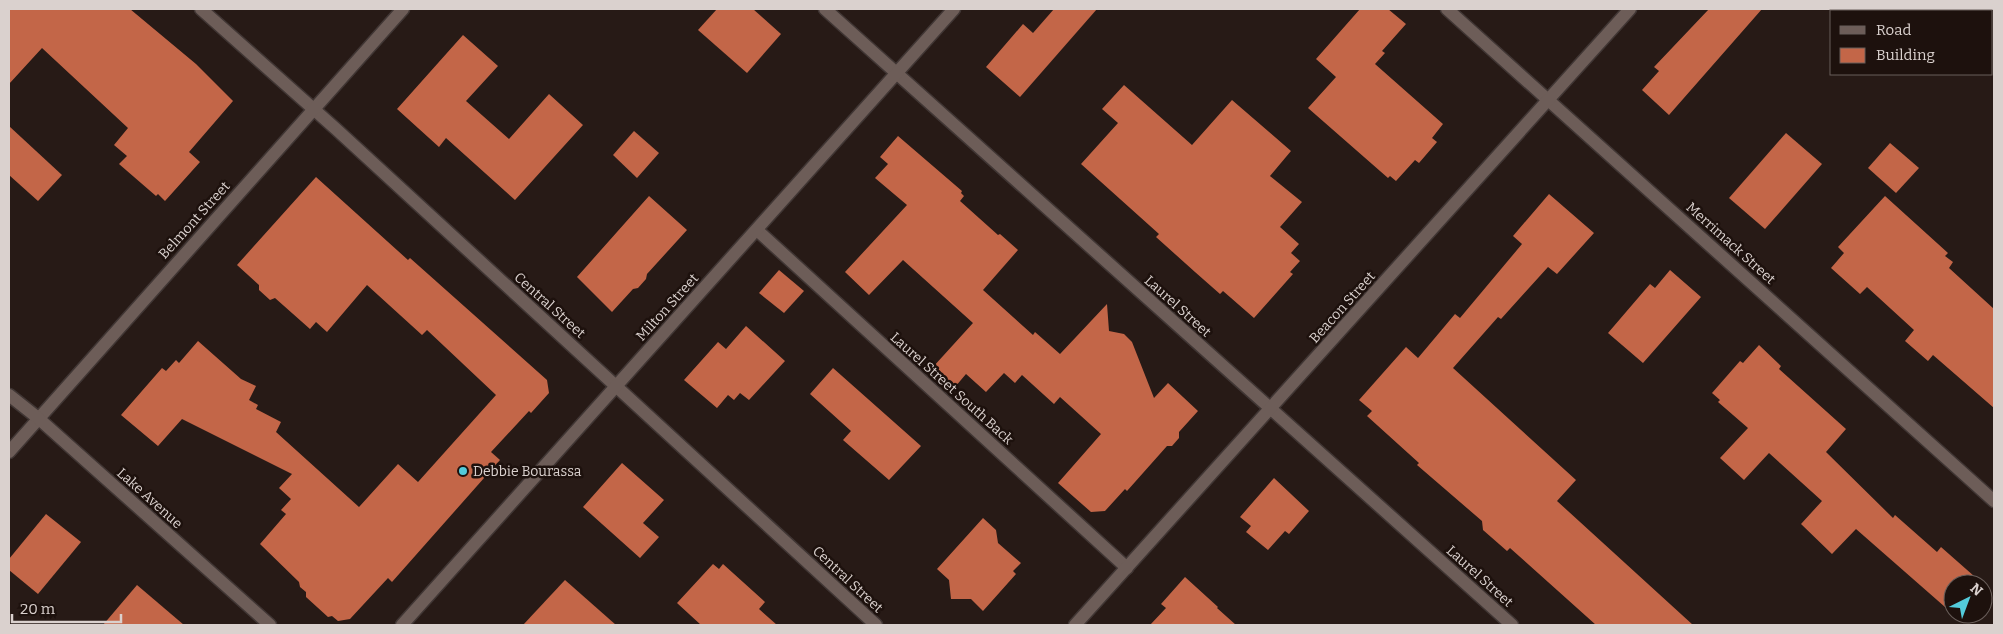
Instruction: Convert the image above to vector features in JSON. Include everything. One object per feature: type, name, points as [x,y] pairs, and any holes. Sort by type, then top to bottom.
[{"type":"street","name":"Central Street","points":[[201,9],[313,108],[876,625]]},
{"type":"street","name":"Belmont Street","points":[[9,452],[403,9]]},
{"type":"street","name":"Laurel Street","points":[[825,9],[1512,625]]},
{"type":"street","name":"Milton Street","points":[[402,625],[757,230],[895,72],[954,9]]},
{"type":"street","name":"Merrimack Street","points":[[1447,9],[1994,501]]},
{"type":"street","name":"Beacon Street","points":[[1075,625],[1630,9]]},
{"type":"street","name":"Laurel Street South Back","points":[[757,230],[1127,568]]},
{"type":"street","name":"Lake Avenue","points":[[9,395],[38,418],[270,625]]},
{"type":"building","points":[[9,9],[130,9],[196,64],[233,101],[189,152],[200,162],[165,201],[158,194],[156,196],[119,164],[127,156],[114,145],[128,128],[42,48],[9,84]]},
{"type":"building","points":[[717,9],[753,9],[781,34],[747,73],[698,30]]},
{"type":"building","points":[[1054,9],[1097,9],[1020,97],[986,67],[1023,24],[1033,33]]},
{"type":"building","points":[[1360,9],[1388,9],[1406,24],[1382,51],[1385,53],[1375,64],[1443,124],[1432,138],[1437,142],[1419,163],[1415,160],[1396,181],[1390,176],[1388,178],[1308,108],[1336,77],[1316,59]]},
{"type":"building","points":[[1709,9],[1762,9],[1669,115],[1642,90],[1659,71],[1654,67]]},
{"type":"building","points":[[463,35],[498,66],[466,101],[509,139],[549,94],[583,125],[515,200],[446,138],[439,147],[397,109]]},
{"type":"building","points":[[1124,85],[1192,145],[1232,100],[1291,151],[1270,176],[1302,202],[1280,227],[1299,244],[1291,253],[1300,261],[1290,272],[1293,274],[1254,318],[1223,291],[1220,294],[1195,272],[1156,237],[1159,234],[1081,164],[1118,123],[1102,109]]},
{"type":"building","points":[[9,126],[62,175],[38,201],[9,175]]},
{"type":"building","points":[[634,131],[659,153],[637,178],[613,155]]},
{"type":"building","points":[[1786,133],[1822,164],[1765,229],[1729,198]]},
{"type":"building","points":[[898,136],[962,191],[961,193],[964,196],[960,201],[1018,250],[983,290],[1033,335],[1035,332],[1060,354],[1107,304],[1109,331],[1124,334],[1132,342],[1154,398],[1168,383],[1198,411],[1179,432],[1179,438],[1172,446],[1167,446],[1127,491],[1125,489],[1105,511],[1091,512],[1058,483],[1101,434],[1060,397],[1054,404],[1022,375],[1015,383],[1004,373],[986,392],[966,374],[955,387],[933,367],[973,323],[903,260],[869,295],[845,272],[907,205],[875,178],[888,164],[880,157]]},
{"type":"building","points":[[1890,143],[1919,168],[1896,193],[1868,168]]},
{"type":"building","points":[[316,177],[408,260],[410,258],[547,380],[549,393],[531,413],[529,411],[491,452],[500,460],[392,582],[388,578],[350,619],[338,621],[332,616],[328,617],[306,597],[306,592],[300,587],[299,582],[260,544],[286,514],[281,510],[291,499],[279,488],[292,474],[182,419],[158,446],[121,415],[162,368],[166,371],[176,360],[179,363],[198,341],[241,379],[256,386],[249,400],[258,405],[256,409],[281,422],[276,432],[359,507],[398,464],[418,482],[496,395],[427,330],[422,335],[367,285],[327,332],[316,322],[310,329],[275,298],[270,300],[259,290],[259,285],[237,265]]},
{"type":"building","points":[[1549,194],[1594,233],[1557,274],[1548,267],[1501,319],[1498,317],[1453,368],[1576,480],[1557,501],[1693,625],[1596,625],[1510,548],[1507,551],[1483,530],[1482,521],[1417,465],[1419,463],[1367,416],[1372,411],[1359,400],[1406,347],[1418,358],[1455,314],[1460,318],[1522,244],[1513,236]]},
{"type":"building","points":[[649,196],[687,230],[647,274],[646,279],[638,288],[633,289],[612,312],[577,277]]},
{"type":"building","points":[[1885,196],[1948,253],[1945,256],[1953,262],[1949,268],[1994,309],[1994,408],[1933,355],[1928,361],[1905,341],[1914,330],[1867,287],[1860,294],[1831,268],[1844,253],[1838,247]]},
{"type":"building","points":[[779,270],[804,291],[784,313],[759,293]]},
{"type":"building","points":[[1670,270],[1701,297],[1643,363],[1608,333],[1650,284],[1655,288]]},
{"type":"building","points":[[746,326],[785,361],[749,400],[740,393],[734,400],[728,395],[717,408],[684,380],[718,342],[726,349]]},
{"type":"building","points":[[1759,345],[1781,366],[1779,369],[1846,429],[1826,452],[1893,518],[1895,515],[1937,552],[1941,547],[1972,574],[1943,574],[1943,605],[1856,529],[1832,554],[1801,524],[1822,501],[1769,453],[1744,480],[1720,458],[1748,428],[1718,402],[1720,400],[1712,393],[1740,361],[1743,363]]},
{"type":"building","points":[[833,368],[921,446],[889,480],[843,440],[851,431],[810,394]]},
{"type":"building","points":[[622,463],[664,500],[643,523],[659,537],[640,558],[583,507]]},
{"type":"building","points":[[1274,478],[1309,511],[1289,534],[1285,531],[1268,550],[1246,532],[1251,526],[1240,517]]},
{"type":"building","points":[[46,514],[81,542],[38,594],[9,570],[9,559]]},
{"type":"building","points":[[983,518],[996,530],[998,543],[1021,563],[1013,571],[1016,574],[983,611],[971,599],[951,599],[949,580],[937,569]]},
{"type":"building","points":[[713,564],[719,569],[723,564],[765,602],[759,609],[777,625],[701,625],[677,603]]},
{"type":"building","points":[[1185,577],[1236,625],[1150,625],[1166,608],[1161,604]]},
{"type":"building","points":[[565,580],[616,625],[523,625]]},
{"type":"building","points":[[137,585],[184,625],[103,625]]},
{"type":"place","name":"Debbie Bourassa","points":[[463,471]]}]
